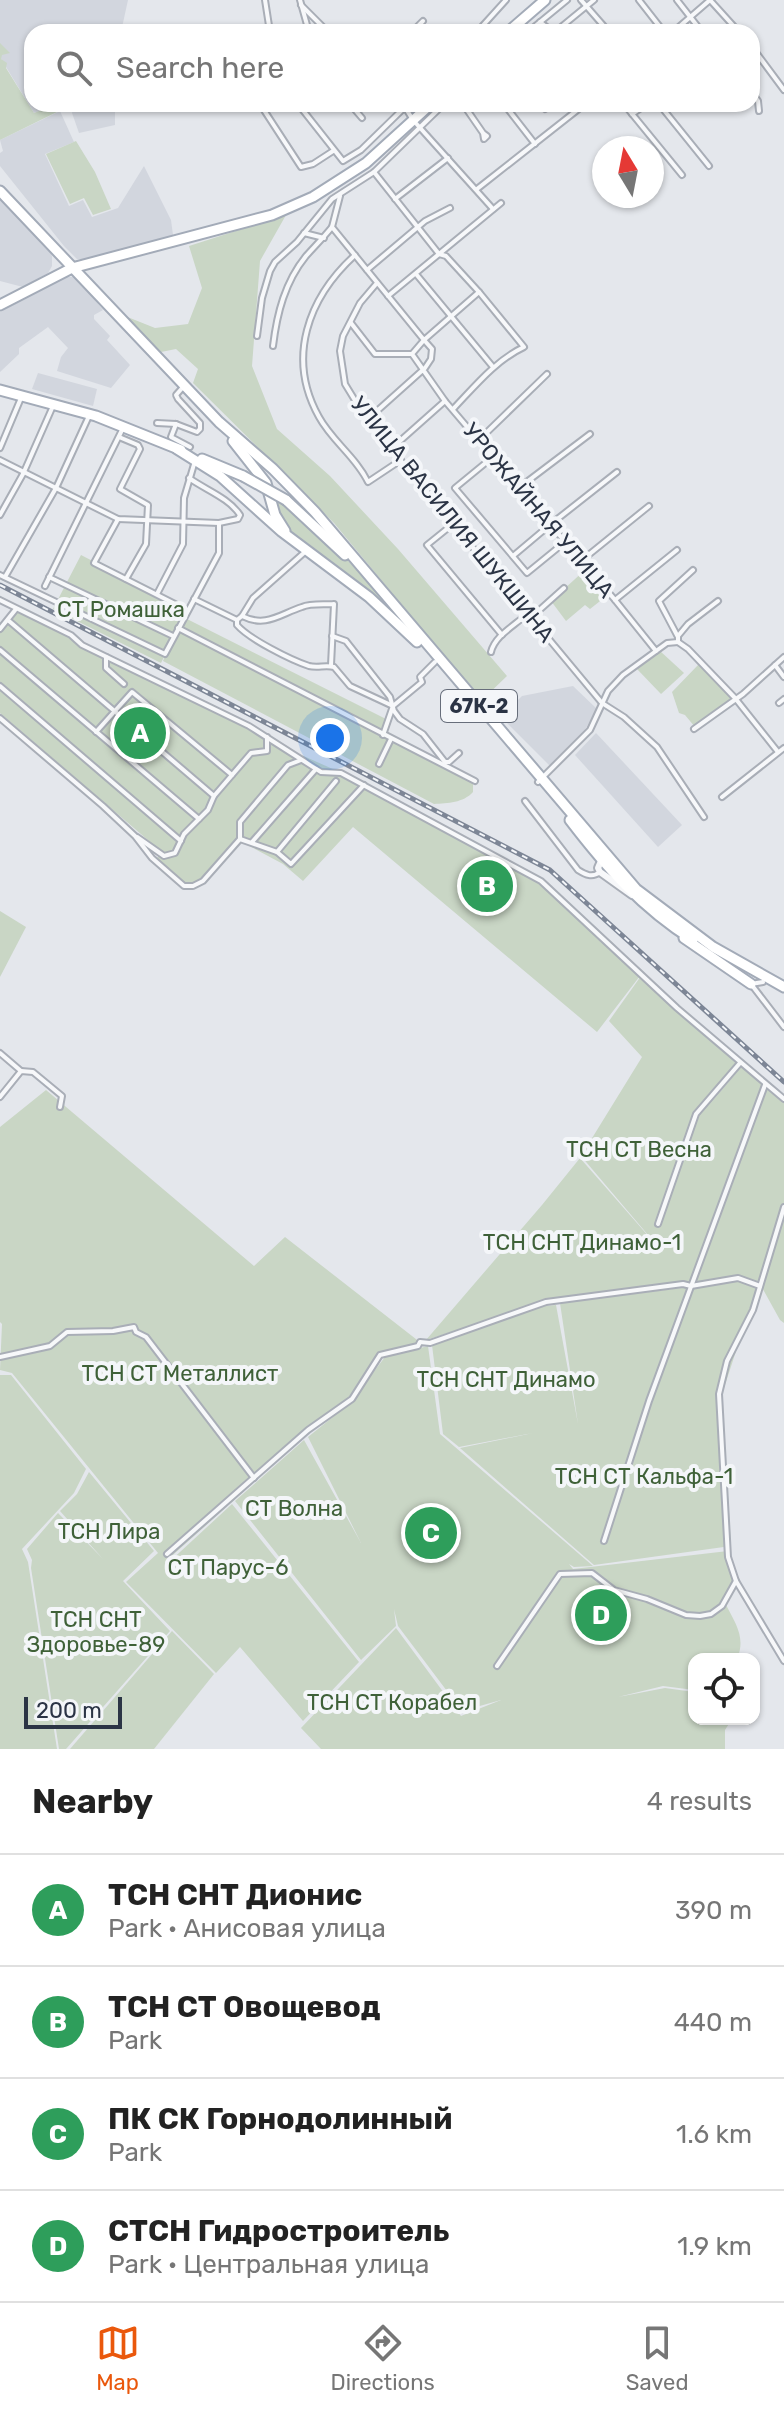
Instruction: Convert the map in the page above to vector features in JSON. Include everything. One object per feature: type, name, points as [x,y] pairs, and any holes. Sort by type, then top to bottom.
[{"type":"main road","points":[[517,24],[545,0]]},
{"type":"main road","points":[[0,305],[72,268],[272,215],[313,197],[366,163],[417,124],[425,112]]},
{"type":"main road","points":[[0,191],[219,422],[326,524],[376,585]]},
{"type":"main road","name":"67К-2","points":[[0,390],[124,426],[243,476],[286,500],[376,585],[634,896],[677,930],[784,993]]},
{"type":"main road","points":[[219,422],[266,483],[275,515],[295,542]]},
{"type":"main road","name":"67К-2","points":[[177,449],[220,476],[306,551],[369,597],[414,639],[540,780]]},
{"type":"main road","points":[[266,483],[268,479],[277,478],[288,485]]},
{"type":"main road","name":"67К-2","points":[[606,862],[693,934],[784,987]]},
{"type":"main road","points":[[677,930],[694,947],[751,984]]},
{"type":"street","points":[[265,0],[269,24]]},
{"type":"street","points":[[484,24],[506,0]]},
{"type":"street","points":[[538,24],[567,0]]},
{"type":"street","points":[[581,0],[603,24]]},
{"type":"street","points":[[564,24],[594,0]]},
{"type":"street","points":[[639,0],[658,24]]},
{"type":"street","points":[[677,0],[696,24]]},
{"type":"street","points":[[682,24],[710,0],[732,24]]},
{"type":"street","points":[[301,3],[307,24]]},
{"type":"street","points":[[301,3],[321,24]]},
{"type":"street","points":[[420,24],[423,21]]},
{"type":"street","points":[[760,58],[784,90]]},
{"type":"street","points":[[265,112],[301,167],[313,164],[333,151]]},
{"type":"street","points":[[304,112],[340,160],[346,160],[361,150],[398,112]]},
{"type":"street","points":[[357,112],[362,118]]},
{"type":"street","points":[[408,112],[493,209]]},
{"type":"street","points":[[257,336],[262,298],[270,271],[282,254],[297,242],[332,199],[374,172],[417,124],[433,112]]},
{"type":"street","points":[[469,112],[483,133]]},
{"type":"street","points":[[510,112],[535,144]]},
{"type":"street","points":[[476,190],[575,112]]},
{"type":"street","points":[[635,112],[632,114],[682,175]]},
{"type":"street","points":[[665,112],[709,166]]},
{"type":"street","points":[[395,199],[448,158]]},
{"type":"street","points":[[374,172],[439,254],[446,256],[479,292],[524,347],[493,367],[453,409]]},
{"type":"street","points":[[273,346],[284,292],[306,257],[332,227],[341,194]]},
{"type":"street","points":[[388,296],[501,203]]},
{"type":"street","points":[[367,270],[417,228],[450,208]]},
{"type":"street","points":[[332,227],[433,351],[425,368],[368,419]]},
{"type":"street","points":[[304,233],[324,238]]},
{"type":"street","points":[[355,255],[334,274],[311,314],[305,341],[305,375],[311,400],[321,420],[368,482],[401,460]]},
{"type":"street","points":[[416,274],[493,367]]},
{"type":"street","name":"УЛИЦА ВАСИЛИЯ ШУКШИНА","points":[[377,283],[365,295],[351,319],[340,351],[345,384],[391,449],[602,703],[624,717],[657,747],[704,817]]},
{"type":"street","points":[[351,319],[352,328],[373,353],[412,354],[479,292]]},
{"type":"street","name":"УРОЖАЙНАЯ УЛИЦА","points":[[412,354],[425,368],[445,401],[656,651]]},
{"type":"street","points":[[480,439],[547,374]]},
{"type":"street","points":[[157,423],[176,424],[197,432],[201,426],[176,395],[184,386]]},
{"type":"street","points":[[0,448],[22,396]]},
{"type":"street","points":[[391,449],[445,401]]},
{"type":"street","points":[[0,515],[24,472],[54,404]]},
{"type":"street","points":[[90,414],[56,488],[2,576],[165,654],[219,553],[219,523]]},
{"type":"street","points":[[176,424],[171,437],[190,447]]},
{"type":"street","points":[[45,586],[124,426]]},
{"type":"street","points":[[520,487],[590,434]]},
{"type":"street","points":[[119,437],[138,445],[140,449],[120,489],[147,504],[146,544],[126,579]]},
{"type":"street","points":[[494,456],[455,488],[527,573],[565,542]]},
{"type":"street","points":[[0,460],[118,519],[219,523],[234,521],[240,515],[230,502],[189,478]]},
{"type":"street","points":[[157,594],[183,544],[184,498],[195,460]]},
{"type":"street","points":[[513,556],[617,472]]},
{"type":"street","points":[[581,561],[649,506]]},
{"type":"street","points":[[118,519],[94,563],[187,610]]},
{"type":"street","points":[[453,524],[427,545],[502,635]]},
{"type":"street","points":[[615,600],[677,550]]},
{"type":"street","points":[[237,620],[253,598],[306,551]]},
{"type":"street","points":[[693,570],[659,601],[678,639],[735,698],[778,752]]},
{"type":"street","points":[[49,577],[173,637]]},
{"type":"street","points":[[491,652],[493,644],[502,635],[528,613],[535,614],[564,588]]},
{"type":"street","points":[[193,599],[237,620]]},
{"type":"street","points":[[0,600],[71,635],[82,645],[267,737],[319,770],[341,773],[541,881],[740,1063],[784,1099]]},
{"type":"street","points":[[540,780],[590,730],[608,691],[623,675],[667,643],[678,639],[688,624],[718,601]]},
{"type":"street","points":[[242,616],[253,621],[277,620],[304,606],[334,604],[331,665],[350,686],[393,706]]},
{"type":"street","points":[[0,629],[16,609]]},
{"type":"street","points":[[237,620],[244,633],[312,667],[331,665]]},
{"type":"street","points":[[9,621],[214,796]]},
{"type":"street","points":[[178,628],[475,781]]},
{"type":"street","points":[[332,636],[346,641],[390,697],[400,719],[423,734],[445,762],[459,753]]},
{"type":"street","points":[[0,650],[199,819]]},
{"type":"street","points":[[106,657],[106,668],[124,684]]},
{"type":"street","points":[[694,729],[784,657]]},
{"type":"street","points":[[383,735],[393,706],[422,682],[420,677],[435,662]]},
{"type":"street","points":[[775,665],[784,677]]},
{"type":"street","points":[[0,686],[181,841]]},
{"type":"street","points":[[96,732],[132,692],[232,775]]},
{"type":"street","points":[[0,718],[135,836],[164,856],[175,853],[181,841],[208,810],[214,796],[251,753],[267,751],[267,737]]},
{"type":"street","points":[[379,764],[391,739]]},
{"type":"street","points":[[722,797],[784,748]]},
{"type":"street","points":[[135,836],[152,858],[184,886],[193,886],[203,881],[240,839],[240,822],[288,765],[302,759]]},
{"type":"street","points":[[251,843],[319,770]]},
{"type":"street","points":[[277,852],[336,781]]},
{"type":"street","points":[[240,839],[277,852],[291,864],[364,785]]},
{"type":"street","points":[[525,801],[578,870],[588,876],[596,876],[600,872]]},
{"type":"street","points":[[606,862],[598,868],[600,872],[634,896]]},
{"type":"street","points":[[763,982],[751,984],[784,1027]]},
{"type":"street","points":[[0,1053],[21,1071],[33,1072],[62,1096],[60,1107]]},
{"type":"street","points":[[658,1224],[696,1114],[740,1063]]},
{"type":"street","points":[[0,1097],[21,1071]]},
{"type":"street","points":[[604,1541],[649,1401],[765,1085]]},
{"type":"street","points":[[784,1207],[753,1310],[727,1361],[719,1394],[728,1557],[736,1581],[784,1661]]},
{"type":"street","points":[[167,1554],[308,1430],[352,1399],[380,1355],[459,1334],[546,1302],[738,1278],[760,1286]]},
{"type":"street","points":[[0,1357],[50,1346],[67,1332],[113,1331],[134,1327],[136,1332],[146,1337],[254,1478]]},
{"type":"street","points":[[497,1666],[560,1574],[592,1573],[614,1590],[686,1615],[711,1614],[722,1606],[736,1581]]},
{"type":"shaded area","points":[[0,0],[128,0],[123,24],[24,24],[24,97],[0,57]]},
{"type":"shaded area","points":[[60,112],[74,142],[45,154],[69,206],[83,200],[92,217],[118,208],[144,166],[171,220],[173,235],[89,259],[77,259],[0,166],[0,153],[3,151],[0,140]]},
{"type":"shaded area","points":[[115,112],[115,125],[79,133],[72,113]]},
{"type":"shaded area","points":[[0,199],[48,248],[52,256],[48,273],[23,287],[0,281]]},
{"type":"shaded area","points":[[66,277],[80,282],[103,310],[94,315],[94,319],[110,336],[107,340],[130,365],[111,388],[57,371],[61,357],[68,348],[48,327],[19,348],[19,354],[0,372],[0,312]]},
{"type":"shaded area","points":[[38,373],[97,389],[93,406],[32,389]]},
{"type":"shaded area","points":[[573,686],[597,709],[582,735],[550,766],[501,717],[522,696]]},
{"type":"shaded area","points":[[596,733],[682,825],[658,847],[575,755]]},
{"type":"green space","points":[[0,43],[10,53],[2,55],[1,59],[7,63],[6,68],[24,97],[24,112],[57,112],[0,140]]},
{"type":"green space","points":[[76,141],[95,172],[111,209],[93,215],[84,198],[70,204],[46,154]]},
{"type":"green space","points":[[286,215],[260,261],[252,366],[277,429],[330,476],[398,549],[507,676],[481,701],[334,523],[193,383],[198,369],[176,349],[161,352],[125,316],[155,328],[188,324],[202,288],[189,246]]},
{"type":"green space","points":[[273,495],[327,538],[412,630],[359,583],[289,531],[279,517]]},
{"type":"green space","name":"СТ Ромашка","points":[[81,555],[188,610],[185,618],[388,720],[382,736],[473,783],[473,792],[460,800],[434,804],[163,661],[169,647],[161,663],[53,609]]},
{"type":"green space","points":[[586,569],[609,594],[590,609],[585,605],[566,621],[551,601]]},
{"type":"green space","points":[[19,608],[270,741],[335,770],[542,878],[643,972],[597,1032],[353,827],[303,881],[283,864],[240,841],[200,885],[183,887],[153,861],[163,853],[0,713],[0,632]]},
{"type":"green space","points":[[660,651],[684,673],[661,694],[637,669]]},
{"type":"green space","points":[[699,664],[732,699],[695,727],[685,715],[679,713],[672,692]]},
{"type":"green space","points":[[0,911],[26,927],[0,977]]},
{"type":"green space","points":[[641,976],[740,1066],[709,1105],[743,1065],[765,1083],[690,1283],[548,1301],[426,1340],[580,1158],[665,1255],[581,1156],[642,1057],[609,1021]]},
{"type":"green space","points":[[767,1084],[784,1097],[784,1207],[773,1247],[784,1214],[784,1323],[760,1284],[738,1276],[693,1284]]},
{"type":"green space","name":"ТСН СТ Металлист","points":[[46,1090],[254,1266],[285,1237],[421,1343],[382,1356],[347,1399],[165,1562],[167,1564],[232,1504],[359,1662],[303,1721],[240,1647],[216,1673],[126,1582],[158,1553],[12,1373],[0,1370],[0,1127]]},
{"type":"green space","name":"ТСН СТ Кальфа-1","points":[[737,1281],[757,1287],[761,1292],[739,1342],[722,1394],[731,1546],[594,1565],[460,1448],[533,1433],[459,1447],[443,1434],[432,1345],[535,1307],[556,1305],[578,1424],[560,1303]]},
{"type":"green space","points":[[428,1346],[440,1434],[593,1566],[574,1567],[569,1564],[573,1569],[728,1551],[735,1579],[726,1605],[740,1638],[739,1653],[688,1653],[688,1689],[663,1686],[618,1697],[665,1688],[688,1691],[688,1725],[728,1725],[725,1730],[725,1749],[321,1749],[301,1728],[396,1628],[461,1716],[501,1700],[462,1711],[398,1626],[394,1609],[396,1626],[361,1660],[235,1501],[304,1440],[361,1543],[308,1437],[349,1404],[385,1357]]},
{"type":"green space","points":[[0,1375],[11,1375],[86,1469],[74,1493],[22,1549],[28,1562],[57,1749],[0,1749]]},
{"type":"green space","name":"ТСН СНТ Здоровье-89","points":[[89,1472],[154,1551],[123,1581],[170,1631],[66,1749],[59,1749],[32,1560],[27,1549],[58,1513],[103,1559],[60,1511],[77,1494]]},
{"type":"green space","points":[[172,1631],[214,1674],[154,1749],[70,1749]]},
{"type":"railway","points":[[0,585],[550,870],[784,1082]]},
{"type":"place","name":"ТСН СНТ Дионис","points":[[140,733]]},
{"type":"place","name":"ТСН СТ Овощевод","points":[[487,886]]},
{"type":"place","name":"ПК СК Горнодолинный","points":[[431,1533]]},
{"type":"place","name":"СТСН Гидростроитель","points":[[601,1615]]},
{"type":"park label","name":"ТСН СТ Весна","points":[[639,1149]]},
{"type":"park label","name":"ТСН СНТ Динамо-1","points":[[582,1242]]},
{"type":"park label","name":"ТСН СНТ Динамо","points":[[506,1379]]},
{"type":"park label","name":"СТ Волна","points":[[294,1508]]},
{"type":"park label","name":"ТСН Лира","points":[[109,1531]]},
{"type":"park label","name":"СТ Парус-6","points":[[228,1567]]},
{"type":"park label","name":"ТСН СТ Корабел","points":[[392,1702]]}]
